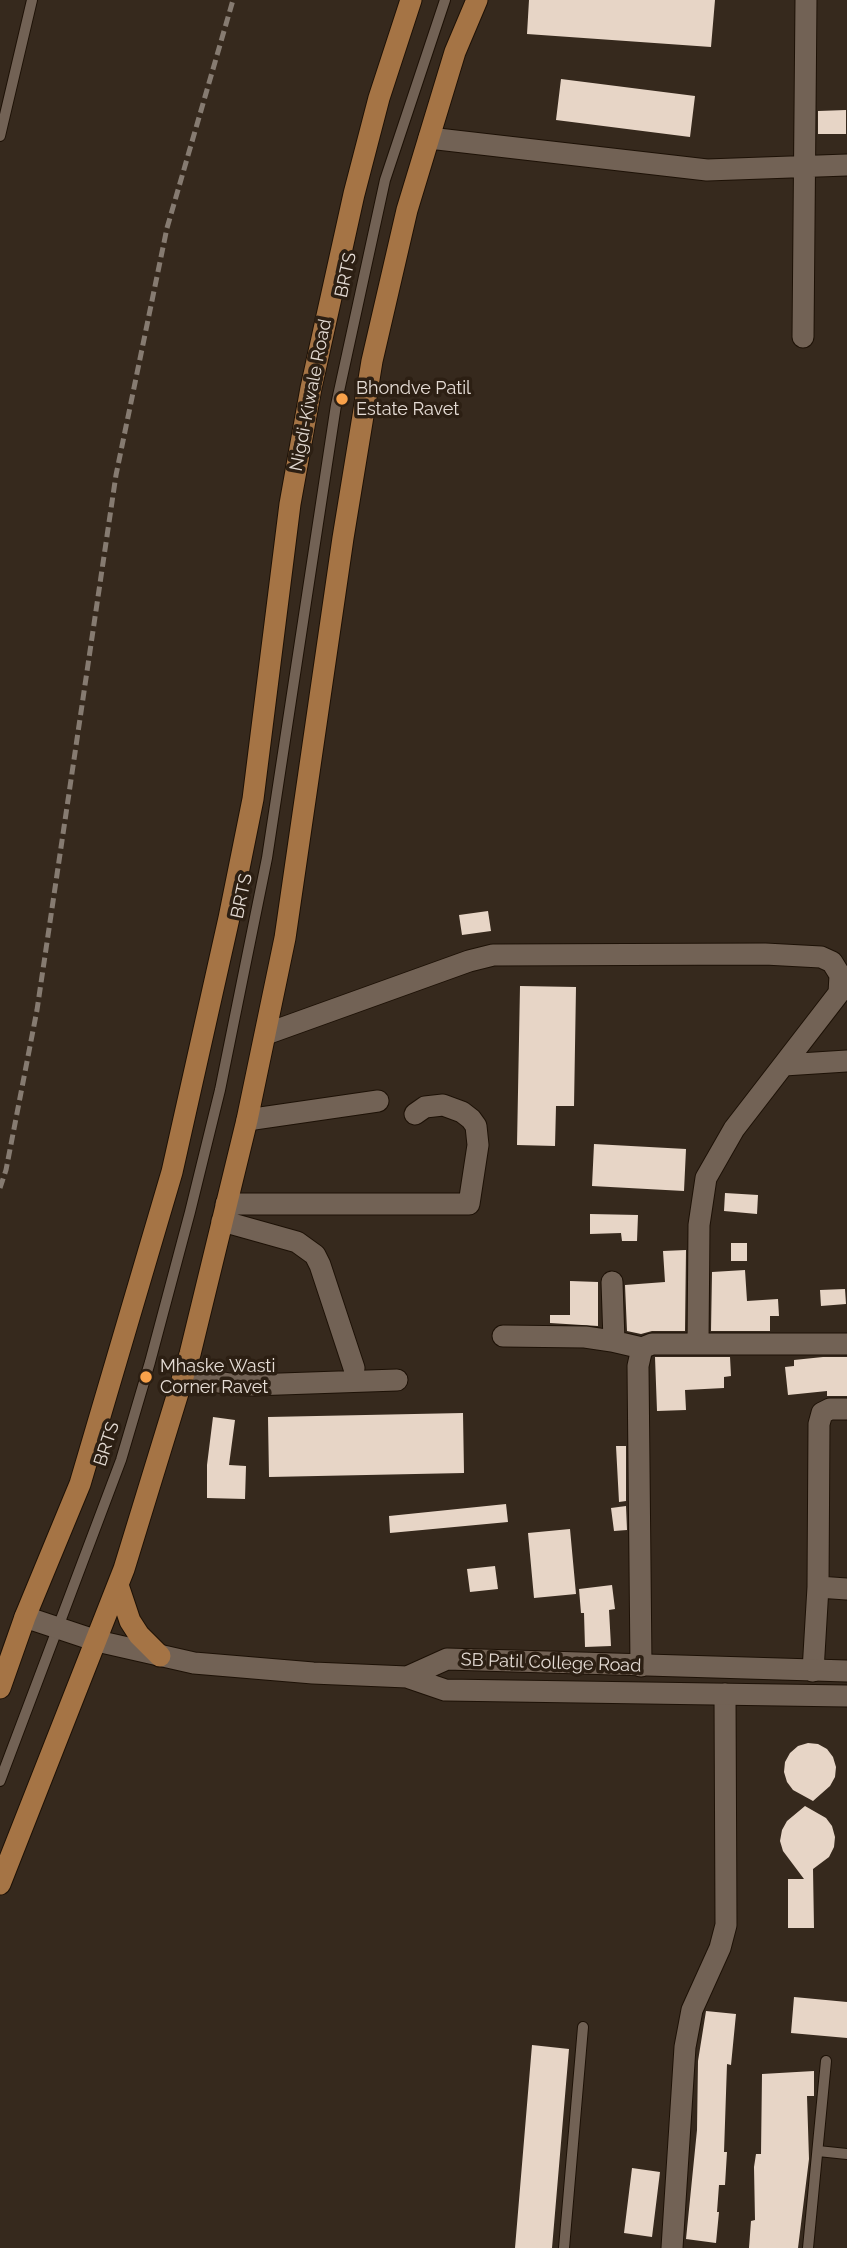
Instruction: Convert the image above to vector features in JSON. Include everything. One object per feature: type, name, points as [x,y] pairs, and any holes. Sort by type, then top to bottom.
[{"type":"main road","name":"Nigdi-Kiwale Road","points":[[0,1688],[25,1617],[80,1484],[172,1172],[253,799],[290,504],[311,388],[354,194],[379,98],[411,0]]},
{"type":"main road","points":[[0,1884],[118,1585],[183,1376],[247,1120],[285,938],[342,538],[372,361],[407,210],[455,52],[477,0]]},
{"type":"main road","points":[[118,1585],[130,1621],[139,1635],[160,1656]]},
{"type":"street","points":[[803,337],[806,0]]},
{"type":"street","points":[[429,138],[707,170],[847,165]]},
{"type":"street","points":[[266,1034],[469,961],[493,956],[765,954],[821,957],[832,962],[840,975],[839,993],[734,1129],[705,1178],[699,1225],[698,1344]]},
{"type":"street","points":[[784,1065],[847,1061],[847,1082]]},
{"type":"street","points":[[247,1120],[378,1101]]},
{"type":"street","points":[[224,1212],[469,1204],[478,1144],[476,1126],[462,1112],[443,1105],[425,1107],[415,1114]]},
{"type":"street","points":[[224,1212],[298,1242],[315,1255],[354,1368]]},
{"type":"street","points":[[612,1282],[614,1341]]},
{"type":"street","points":[[503,1336],[585,1337],[642,1348],[652,1344],[847,1343]]},
{"type":"street","points":[[641,1666],[638,1366],[642,1348]]},
{"type":"street","points":[[183,1376],[252,1385],[397,1380]]},
{"type":"street","points":[[813,1671],[818,1587],[818,1424],[822,1413],[830,1409],[847,1409]]},
{"type":"street","points":[[818,1587],[847,1589]]},
{"type":"street","points":[[25,1617],[97,1641],[194,1663],[249,1669],[407,1677]]},
{"type":"street","name":"SB Patil College Road","points":[[407,1677],[447,1659],[847,1671]]},
{"type":"street","name":"SB Patil College Road","points":[[407,1677],[445,1690],[847,1696]]},
{"type":"street","points":[[672,2248],[685,2047],[692,2010],[720,1948],[726,1925],[725,1694]]},
{"type":"lane","points":[[0,136],[32,0]]},
{"type":"lane","name":"BRTS","points":[[0,1781],[121,1460],[190,1212],[220,1090],[267,858],[335,405],[385,180],[444,0]]},
{"type":"lane","points":[[564,2248],[583,2027]]},
{"type":"lane","points":[[808,2248],[826,2061]]},
{"type":"lane","points":[[818,2151],[847,2154]]},
{"type":"building","points":[[529,0],[715,0],[711,47],[527,34]]},
{"type":"building","points":[[561,79],[695,96],[690,137],[556,120]]},
{"type":"building","points":[[846,110],[846,134],[818,134],[818,111]]},
{"type":"building","points":[[488,911],[491,931],[462,935],[459,915]]},
{"type":"building","points":[[520,986],[576,987],[574,1106],[556,1106],[555,1146],[517,1145]]},
{"type":"building","points":[[594,1144],[686,1149],[684,1191],[592,1186]]},
{"type":"building","points":[[725,1193],[758,1195],[757,1214],[724,1211]]},
{"type":"building","points":[[590,1214],[638,1215],[637,1241],[622,1241],[621,1233],[590,1234]]},
{"type":"building","points":[[731,1243],[747,1243],[747,1261],[731,1261]]},
{"type":"building","points":[[686,1250],[685,1331],[652,1331],[641,1334],[627,1331],[625,1285],[665,1282],[663,1251]]},
{"type":"building","points":[[745,1270],[747,1301],[778,1299],[779,1316],[770,1316],[770,1331],[711,1331],[712,1272]]},
{"type":"building","points":[[570,1281],[598,1282],[598,1326],[550,1323],[550,1315],[570,1315]]},
{"type":"building","points":[[845,1289],[846,1304],[821,1306],[820,1290]]},
{"type":"building","points":[[655,1357],[730,1357],[731,1376],[724,1377],[724,1388],[685,1390],[686,1410],[657,1411]]},
{"type":"building","points":[[847,1357],[847,1396],[827,1396],[827,1391],[788,1395],[785,1367],[794,1366],[794,1360]]},
{"type":"building","points":[[463,1413],[464,1473],[269,1477],[268,1417]]},
{"type":"building","points":[[213,1417],[235,1420],[229,1465],[246,1466],[245,1499],[207,1498],[207,1465]]},
{"type":"building","points":[[616,1446],[626,1446],[626,1501],[619,1502]]},
{"type":"building","points":[[506,1504],[508,1522],[390,1533],[389,1516]]},
{"type":"building","points":[[626,1506],[627,1530],[614,1531],[611,1508]]},
{"type":"building","points":[[570,1529],[576,1594],[534,1598],[528,1533]]},
{"type":"building","points":[[495,1566],[498,1589],[470,1592],[467,1569]]},
{"type":"building","points":[[612,1585],[615,1609],[609,1610],[611,1646],[585,1647],[584,1613],[581,1613],[579,1589]]},
{"type":"building","points":[[808,1743],[827,1749],[836,1767],[830,1786],[813,1801],[793,1790],[784,1772],[790,1753],[798,1746]]},
{"type":"building","points":[[805,1806],[826,1818],[832,1826],[834,1847],[829,1857],[813,1869],[814,1928],[788,1928],[788,1879],[804,1879],[783,1851],[780,1841],[787,1821]]},
{"type":"building","points":[[794,1997],[847,2002],[847,2038],[791,2033]]},
{"type":"building","points":[[706,2011],[736,2014],[731,2065],[727,2064],[725,2185],[719,2185],[716,2243],[686,2239],[697,2130],[698,2061]]},
{"type":"building","points":[[532,2045],[569,2049],[552,2248],[515,2248]]},
{"type":"building","points":[[814,2071],[814,2096],[807,2096],[809,2159],[798,2248],[749,2248],[751,2221],[755,2220],[754,2167],[756,2154],[761,2154],[762,2074]]},
{"type":"building","points":[[632,2168],[660,2172],[652,2237],[624,2233]]},
{"type":"railway","points":[[0,1188],[6,1170],[37,1010],[116,475],[167,228],[233,0]]},
{"type":"place","name":"Bhondve Patil Estate Ravet","points":[[342,399]]},
{"type":"place","name":"Mhaske Wasti Corner Ravet","points":[[146,1377]]}]
